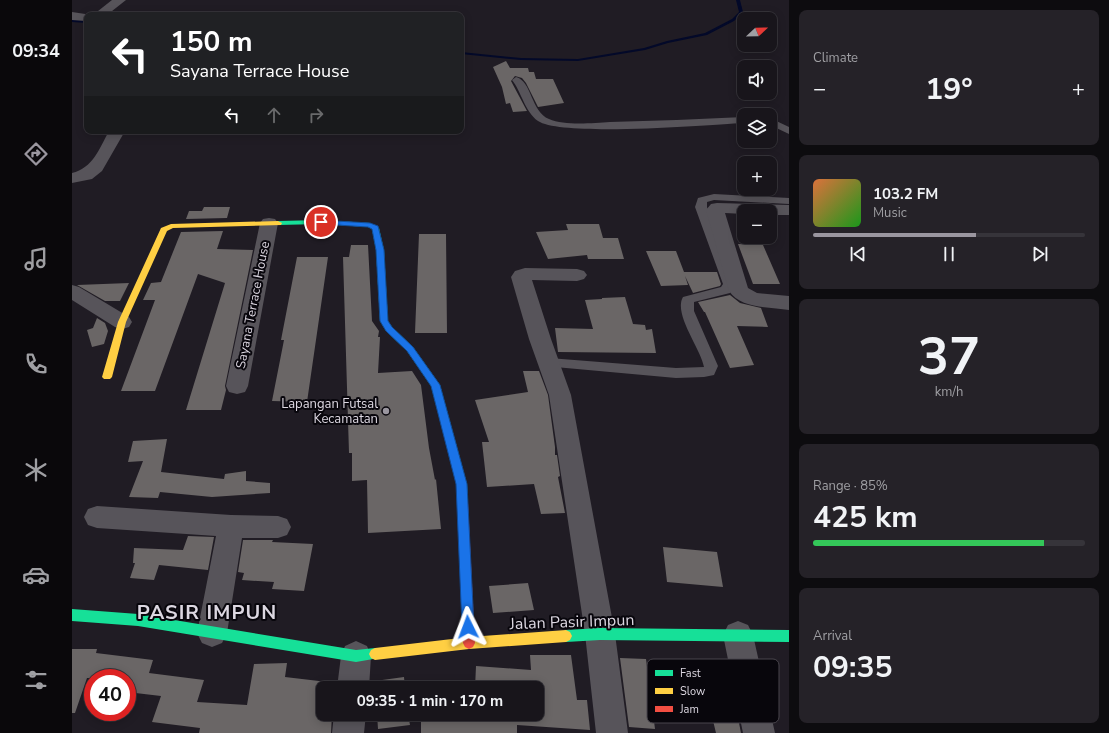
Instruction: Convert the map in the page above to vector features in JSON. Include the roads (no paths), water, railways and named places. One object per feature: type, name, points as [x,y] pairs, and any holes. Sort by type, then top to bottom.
[{"type":"street","points":[[103,12],[120,0]]},
{"type":"street","points":[[72,16],[84,17]]},
{"type":"street","points":[[72,178],[86,175],[96,168],[114,134]]},
{"type":"street","points":[[789,210],[717,208],[715,210],[739,291],[752,299],[789,302]]},
{"type":"street","name":"Sayana Terrace House","points":[[107,377],[122,322],[164,230],[171,226],[321,222],[370,225],[375,228],[380,250],[384,321],[389,329],[410,349],[435,385],[462,484],[469,643]]},
{"type":"street","name":"Sayana Terrace House","points":[[237,386],[269,223]]},
{"type":"street","points":[[577,275],[525,274],[521,277],[560,395],[570,443],[586,557],[600,634],[612,733]]},
{"type":"street","points":[[72,291],[122,322]]},
{"type":"street","points":[[97,517],[278,528]]},
{"type":"street","points":[[212,633],[231,526]]},
{"type":"street","name":"Jalan Pasir Impun","points":[[72,615],[138,620],[356,656],[469,643],[600,634],[789,636]]},
{"type":"street","points":[[738,635],[743,659]]},
{"type":"street","points":[[353,681],[356,656]]},
{"type":"street","points":[[348,733],[349,721]]},
{"type":"street","points":[[757,723],[759,733]]},
{"type":"lane","points":[[516,80],[520,83],[540,118],[549,123],[582,125],[640,125],[737,120]]},
{"type":"lane","points":[[777,125],[789,131]]},
{"type":"lane","points":[[549,362],[676,373],[710,371],[711,366],[687,311],[688,300],[726,290],[729,284],[700,207],[702,200],[714,197],[789,201]]},
{"type":"waterway","points":[[464,53],[521,59],[578,60],[645,49],[667,42],[706,34],[733,20],[741,12],[738,0]]},
{"type":"waterway","points":[[72,21],[84,22]]},
{"type":"place","name":"Lapangan Futsal Kecamatan","points":[[386,411]]},
{"type":"district","name":"PASIR IMPUN","points":[[207,612]]}]
